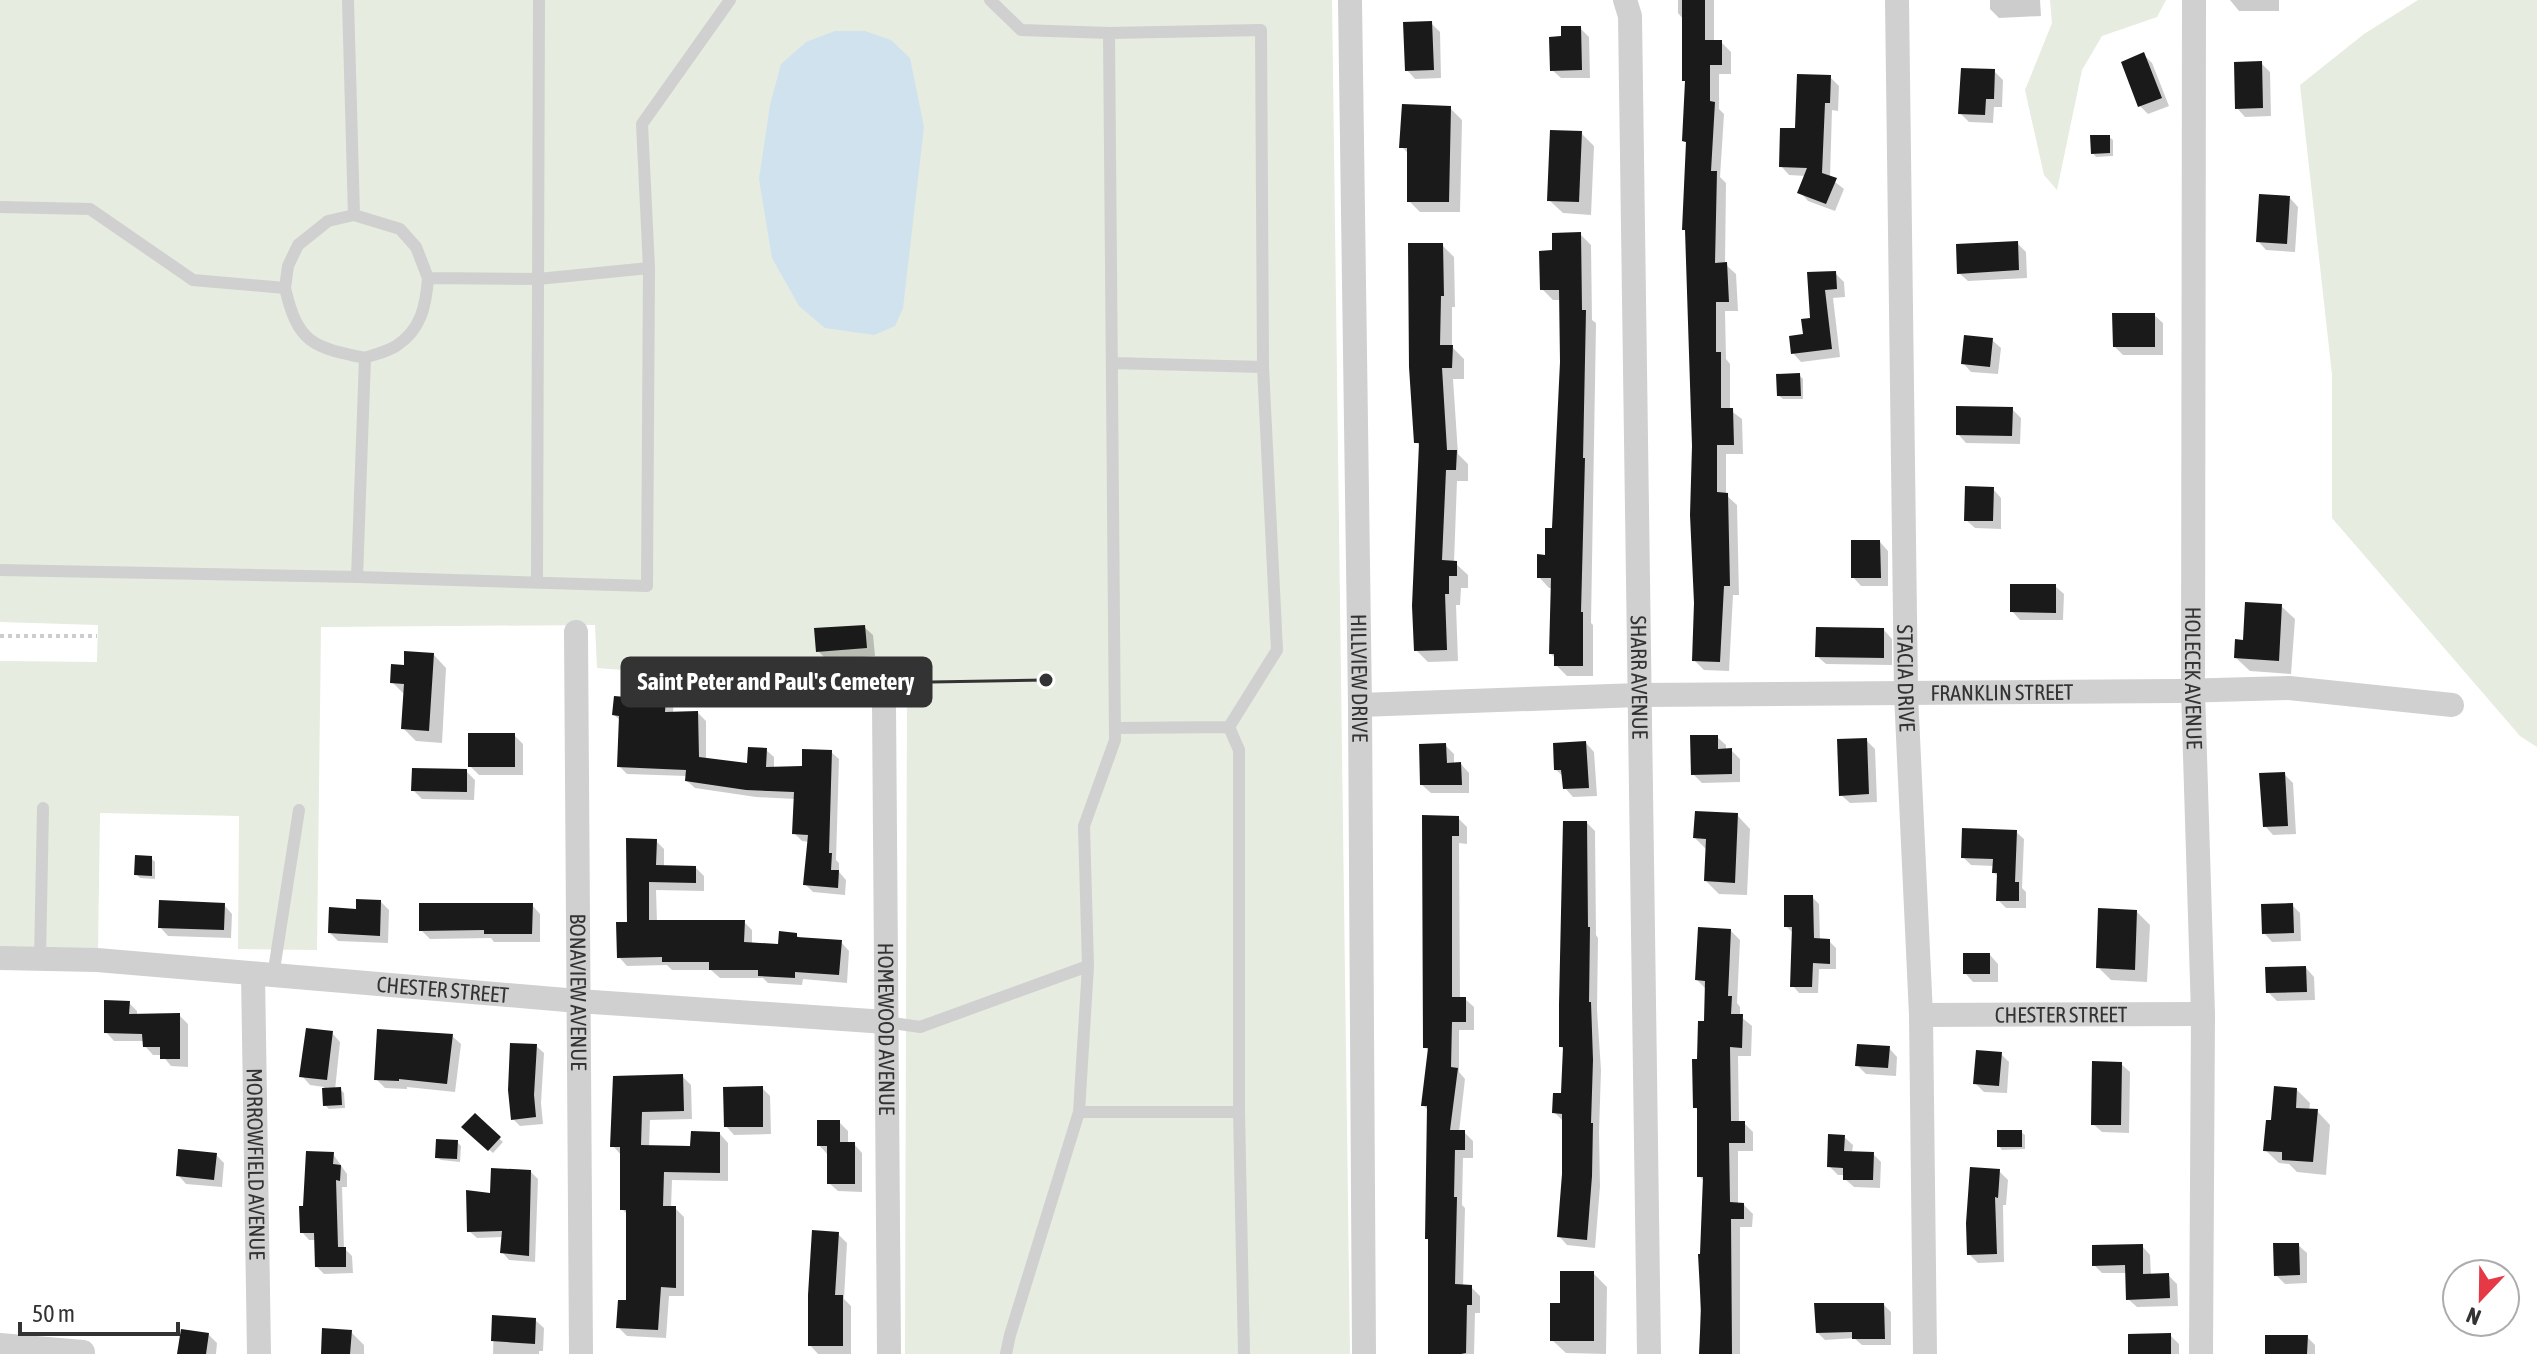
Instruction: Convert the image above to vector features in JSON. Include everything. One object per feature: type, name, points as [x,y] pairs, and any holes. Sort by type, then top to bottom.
[{"type":"street","name":"HILLVIEW DRIVE","points":[[1350,0],[1360,705],[1364,1354]]},
{"type":"street","name":"SHARR AVENUE","points":[[1625,0],[1630,16],[1649,1354]]},
{"type":"street","name":"STACIA DRIVE","points":[[1897,0],[1906,694],[1921,1015],[1925,1354]]},
{"type":"street","name":"HOLECEK AVENUE","points":[[2194,0],[2193,691],[2203,1014],[2201,1354]]},
{"type":"street","name":"BONAVIEW AVENUE","points":[[576,632],[581,1354]]},
{"type":"street","name":"FRANKLIN STREET","points":[[1360,705],[1639,695],[2289,688],[2452,705]]},
{"type":"street","name":"HOMEWOOD AVENUE","points":[[884,705],[889,1354]]},
{"type":"street","name":"CHESTER STREET","points":[[0,958],[97,960],[578,1001],[886,1022]]},
{"type":"street","name":"MORROWFIELD AVENUE","points":[[259,1354],[263,975]]},
{"type":"street","name":"CHESTER STREET","points":[[1921,1015],[2203,1014]]},
{"type":"street","points":[[0,1345],[83,1352]]},
{"type":"lane","points":[[348,0],[354,215]]},
{"type":"lane","points":[[537,582],[539,0]]},
{"type":"lane","points":[[0,570],[647,586],[649,268],[642,124],[730,0]]},
{"type":"lane","points":[[990,0],[1021,30],[1109,33],[1261,30],[1263,367],[1277,650],[1229,727]]},
{"type":"lane","points":[[1006,1354],[1079,1112],[1088,966],[1084,826],[1115,740],[1109,33]]},
{"type":"lane","points":[[0,207],[90,209],[193,280],[285,288]]},
{"type":"lane","points":[[354,215],[400,229],[416,247],[428,278],[426,304],[416,328],[395,347],[365,358],[323,350],[303,334],[291,314],[285,288],[288,266],[298,245],[328,221],[354,215]]},
{"type":"lane","points":[[428,278],[538,279],[649,268]]},
{"type":"lane","points":[[357,577],[365,358]]},
{"type":"lane","points":[[1113,363],[1263,367]]},
{"type":"lane","points":[[1115,728],[1229,727]]},
{"type":"lane","points":[[1229,727],[1239,750],[1239,1112],[1244,1354]]},
{"type":"lane","points":[[40,959],[43,808]]},
{"type":"lane","points":[[263,975],[299,810]]},
{"type":"lane","points":[[886,1022],[920,1027],[1088,966]]},
{"type":"lane","points":[[1079,1112],[1239,1112]]},
{"type":"path","points":[[0,636],[97,636]]},
{"type":"shaded area","points":[[0,0],[1332,0],[1350,1354],[905,1354],[907,692],[597,668],[595,625],[321,627],[317,950],[238,949],[239,816],[100,813],[98,951],[0,950],[0,661],[97,662],[98,625],[0,622]]},
{"type":"shaded area","points":[[2050,0],[2166,0],[2157,17],[2102,36],[2082,70],[2057,190],[2044,175],[2025,90],[2052,23]]},
{"type":"shaded area","points":[[2418,0],[2537,0],[2537,747],[2520,736],[2332,518],[2332,375],[2300,85],[2364,34]]},
{"type":"water","points":[[835,31],[865,31],[891,40],[910,58],[924,127],[903,308],[895,326],[874,335],[825,328],[799,306],[772,258],[759,179],[770,105],[781,64],[806,42]]},
{"type":"building","points":[[1682,0],[1705,0],[1705,40],[1722,40],[1722,65],[1710,65],[1710,101],[1715,102],[1711,171],[1717,171],[1715,263],[1727,262],[1729,302],[1716,302],[1716,352],[1721,352],[1721,408],[1733,408],[1734,445],[1717,445],[1717,492],[1728,493],[1730,586],[1724,586],[1720,662],[1692,661],[1692,446],[1685,230],[1682,230],[1686,142],[1682,141],[1685,81],[1682,81]]},
{"type":"building","points":[[1432,21],[1434,70],[1405,71],[1403,22]]},
{"type":"building","points":[[1561,26],[1581,26],[1582,70],[1550,71],[1549,37],[1561,36]]},
{"type":"building","points":[[2144,52],[2162,98],[2138,107],[2121,62]]},
{"type":"building","points":[[2262,61],[2263,108],[2235,109],[2234,62]]},
{"type":"building","points":[[1961,68],[1995,69],[1994,99],[1986,99],[1985,115],[1958,114]]},
{"type":"building","points":[[1797,74],[1831,75],[1830,103],[1825,103],[1822,173],[1837,178],[1826,204],[1797,193],[1807,168],[1779,167],[1780,128],[1795,128]]},
{"type":"building","points":[[1402,104],[1451,106],[1449,202],[1407,202],[1407,148],[1399,148]]},
{"type":"building","points":[[1550,130],[1582,131],[1579,202],[1547,201]]},
{"type":"building","points":[[2090,135],[2110,135],[2110,153],[2091,154]]},
{"type":"building","points":[[2259,194],[2290,196],[2287,244],[2256,242]]},
{"type":"building","points":[[1581,232],[1582,310],[1586,310],[1581,612],[1583,666],[1554,666],[1554,654],[1549,654],[1551,578],[1537,578],[1537,554],[1545,555],[1545,528],[1552,528],[1560,362],[1559,290],[1540,290],[1539,251],[1552,250],[1552,233]]},
{"type":"building","points":[[2018,241],[2019,270],[1957,274],[1956,244]]},
{"type":"building","points":[[1408,243],[1443,243],[1444,296],[1441,296],[1440,345],[1453,345],[1452,368],[1442,368],[1447,450],[1457,450],[1456,470],[1446,470],[1442,560],[1457,561],[1457,576],[1449,576],[1449,594],[1445,594],[1447,650],[1414,651],[1412,606],[1419,443],[1414,443],[1409,367]]},
{"type":"building","points":[[1836,271],[1837,289],[1825,290],[1832,349],[1791,354],[1789,336],[1803,334],[1801,319],[1810,318],[1807,272]]},
{"type":"building","points":[[2112,313],[2155,313],[2155,347],[2113,347]]},
{"type":"building","points":[[1964,335],[1993,338],[1990,367],[1961,364]]},
{"type":"building","points":[[1800,373],[1801,396],[1777,396],[1776,374]]},
{"type":"building","points":[[1956,406],[2013,407],[2012,436],[1956,435]]},
{"type":"building","points":[[1965,486],[1994,487],[1993,521],[1964,521]]},
{"type":"building","points":[[1851,540],[1880,540],[1881,578],[1851,578]]},
{"type":"building","points":[[2010,584],[2056,584],[2056,613],[2010,612]]},
{"type":"building","points":[[2245,602],[2282,604],[2279,661],[2234,658],[2235,639],[2243,640]]},
{"type":"building","points":[[865,625],[867,648],[816,652],[814,628]]},
{"type":"building","points":[[1816,627],[1884,628],[1884,658],[1815,657]]},
{"type":"building","points":[[404,651],[434,653],[429,731],[401,729],[404,684],[390,683],[391,664],[404,665]]},
{"type":"building","points":[[627,681],[667,684],[665,712],[698,711],[699,757],[747,763],[748,747],[767,748],[766,767],[802,766],[802,749],[832,750],[829,853],[832,853],[831,870],[839,870],[838,888],[803,885],[808,835],[792,834],[794,792],[746,790],[685,781],[686,770],[617,767],[619,716],[612,715],[614,696],[626,697]]},
{"type":"building","points":[[468,733],[515,733],[515,767],[468,767]]},
{"type":"building","points":[[1690,735],[1718,735],[1718,749],[1732,748],[1732,774],[1691,775]]},
{"type":"building","points":[[1867,738],[1869,794],[1839,796],[1837,739]]},
{"type":"building","points":[[1586,741],[1589,788],[1563,789],[1561,770],[1554,770],[1553,743]]},
{"type":"building","points":[[1446,743],[1447,763],[1461,762],[1462,785],[1420,785],[1419,744]]},
{"type":"building","points":[[412,768],[467,769],[467,792],[411,791]]},
{"type":"building","points":[[2285,772],[2288,826],[2263,827],[2259,773]]},
{"type":"building","points":[[1695,811],[1738,813],[1735,883],[1704,881],[1706,839],[1693,838]]},
{"type":"building","points":[[1422,815],[1459,816],[1459,836],[1452,836],[1452,997],[1466,997],[1466,1022],[1452,1022],[1451,1067],[1458,1068],[1450,1130],[1465,1130],[1465,1150],[1455,1150],[1455,1284],[1472,1285],[1472,1305],[1467,1305],[1466,1353],[1461,1354],[1428,1354],[1428,1239],[1425,1239],[1427,1106],[1421,1106],[1428,1048],[1423,1048]]},
{"type":"building","points":[[1563,821],[1587,821],[1593,1123],[1587,1240],[1557,1237],[1562,1174],[1562,1114],[1552,1113],[1553,1093],[1561,1093],[1563,1047],[1559,1047],[1559,1004]]},
{"type":"building","points":[[1962,828],[2017,830],[2015,882],[2019,882],[2019,901],[1996,901],[1997,873],[1992,873],[1993,859],[1961,858]]},
{"type":"building","points":[[626,838],[657,839],[656,865],[696,866],[696,883],[649,882],[649,920],[745,920],[744,942],[778,944],[779,931],[797,933],[797,937],[842,940],[839,975],[795,972],[795,978],[758,976],[758,970],[709,970],[709,962],[662,962],[662,957],[617,958],[616,922],[627,922]]},
{"type":"building","points":[[135,855],[152,856],[152,876],[134,875]]},
{"type":"building","points":[[1784,895],[1813,895],[1814,938],[1830,939],[1830,964],[1813,963],[1812,987],[1790,987],[1792,927],[1784,927]]},
{"type":"building","points":[[356,899],[381,900],[380,936],[328,933],[329,907],[356,909]]},
{"type":"building","points":[[159,900],[225,903],[224,930],[158,928]]},
{"type":"building","points":[[419,903],[533,903],[532,934],[484,934],[484,930],[419,931]]},
{"type":"building","points":[[2293,903],[2294,933],[2262,934],[2261,904]]},
{"type":"building","points":[[2098,908],[2137,910],[2135,970],[2096,968]]},
{"type":"building","points":[[1698,927],[1731,929],[1728,996],[1732,996],[1731,1014],[1743,1014],[1742,1048],[1730,1047],[1731,1121],[1745,1121],[1745,1143],[1729,1143],[1730,1202],[1744,1203],[1744,1219],[1731,1219],[1732,1354],[1699,1354],[1701,1310],[1698,1254],[1703,1177],[1697,1177],[1697,1108],[1693,1108],[1692,1059],[1697,1059],[1698,1021],[1704,1021],[1705,981],[1695,980]]},
{"type":"building","points":[[1963,953],[1990,953],[1990,974],[1963,974]]},
{"type":"building","points":[[2306,966],[2307,992],[2266,993],[2265,967]]},
{"type":"building","points":[[104,1000],[130,1001],[129,1014],[180,1013],[180,1059],[160,1059],[160,1047],[143,1047],[142,1034],[104,1033]]},
{"type":"building","points":[[306,1028],[333,1031],[327,1080],[299,1077]]},
{"type":"building","points":[[377,1029],[453,1034],[447,1084],[374,1080]]},
{"type":"building","points":[[510,1043],[537,1044],[536,1117],[511,1120],[508,1090]]},
{"type":"building","points":[[1857,1044],[1890,1046],[1888,1068],[1855,1066]]},
{"type":"building","points":[[1976,1050],[2002,1052],[1999,1086],[1973,1084]]},
{"type":"building","points":[[2092,1061],[2122,1062],[2121,1125],[2091,1125]]},
{"type":"building","points":[[683,1074],[684,1111],[642,1112],[641,1145],[690,1146],[691,1131],[720,1132],[720,1173],[664,1172],[663,1206],[676,1206],[676,1288],[661,1287],[658,1330],[616,1328],[618,1300],[626,1300],[626,1210],[620,1210],[620,1147],[610,1147],[613,1076]]},
{"type":"building","points":[[763,1086],[763,1127],[724,1127],[723,1087]]},
{"type":"building","points":[[2274,1086],[2297,1088],[2296,1108],[2318,1109],[2313,1162],[2282,1160],[2282,1152],[2263,1151],[2266,1120],[2271,1120]]},
{"type":"building","points":[[341,1087],[342,1105],[323,1106],[322,1088]]},
{"type":"building","points":[[475,1113],[501,1137],[488,1151],[461,1127]]},
{"type":"building","points":[[817,1120],[840,1120],[840,1142],[855,1142],[855,1184],[827,1184],[827,1146],[817,1146]]},
{"type":"building","points":[[1997,1130],[2022,1130],[2022,1147],[1997,1147]]},
{"type":"building","points":[[1828,1134],[1845,1135],[1844,1151],[1874,1152],[1873,1180],[1843,1180],[1843,1168],[1827,1167]]},
{"type":"building","points":[[436,1139],[458,1140],[457,1159],[435,1158]]},
{"type":"building","points":[[178,1149],[217,1153],[214,1180],[176,1176]]},
{"type":"building","points":[[306,1151],[334,1152],[333,1164],[341,1165],[340,1181],[336,1180],[338,1247],[346,1247],[346,1267],[315,1267],[314,1233],[300,1233],[299,1206],[303,1206]]},
{"type":"building","points":[[1970,1167],[2000,1169],[1998,1198],[1995,1197],[1997,1254],[1967,1255]]},
{"type":"building","points":[[491,1168],[531,1170],[529,1256],[500,1253],[502,1231],[467,1232],[466,1190],[490,1193]]},
{"type":"building","points":[[812,1230],[839,1232],[835,1295],[843,1295],[843,1346],[808,1346]]},
{"type":"building","points":[[2273,1243],[2299,1243],[2300,1275],[2274,1276]]},
{"type":"building","points":[[2143,1244],[2143,1274],[2169,1273],[2170,1298],[2126,1300],[2125,1265],[2092,1266],[2092,1245]]},
{"type":"building","points":[[1560,1271],[1594,1271],[1594,1341],[1550,1341],[1550,1303],[1560,1303]]},
{"type":"building","points":[[1814,1303],[1884,1303],[1885,1339],[1852,1339],[1852,1332],[1816,1333]]},
{"type":"building","points":[[492,1315],[536,1318],[535,1344],[491,1341]]},
{"type":"building","points":[[322,1328],[352,1330],[350,1354],[321,1354]]},
{"type":"building","points":[[181,1329],[209,1333],[206,1354],[177,1354]]},
{"type":"building","points":[[2171,1333],[2171,1354],[2128,1354],[2128,1334]]},
{"type":"building","points":[[2265,1335],[2308,1335],[2307,1354],[2265,1354]]},
{"type":"place","name":"Saint Peter and Paul's Cemetery","points":[[1046,680]]}]
